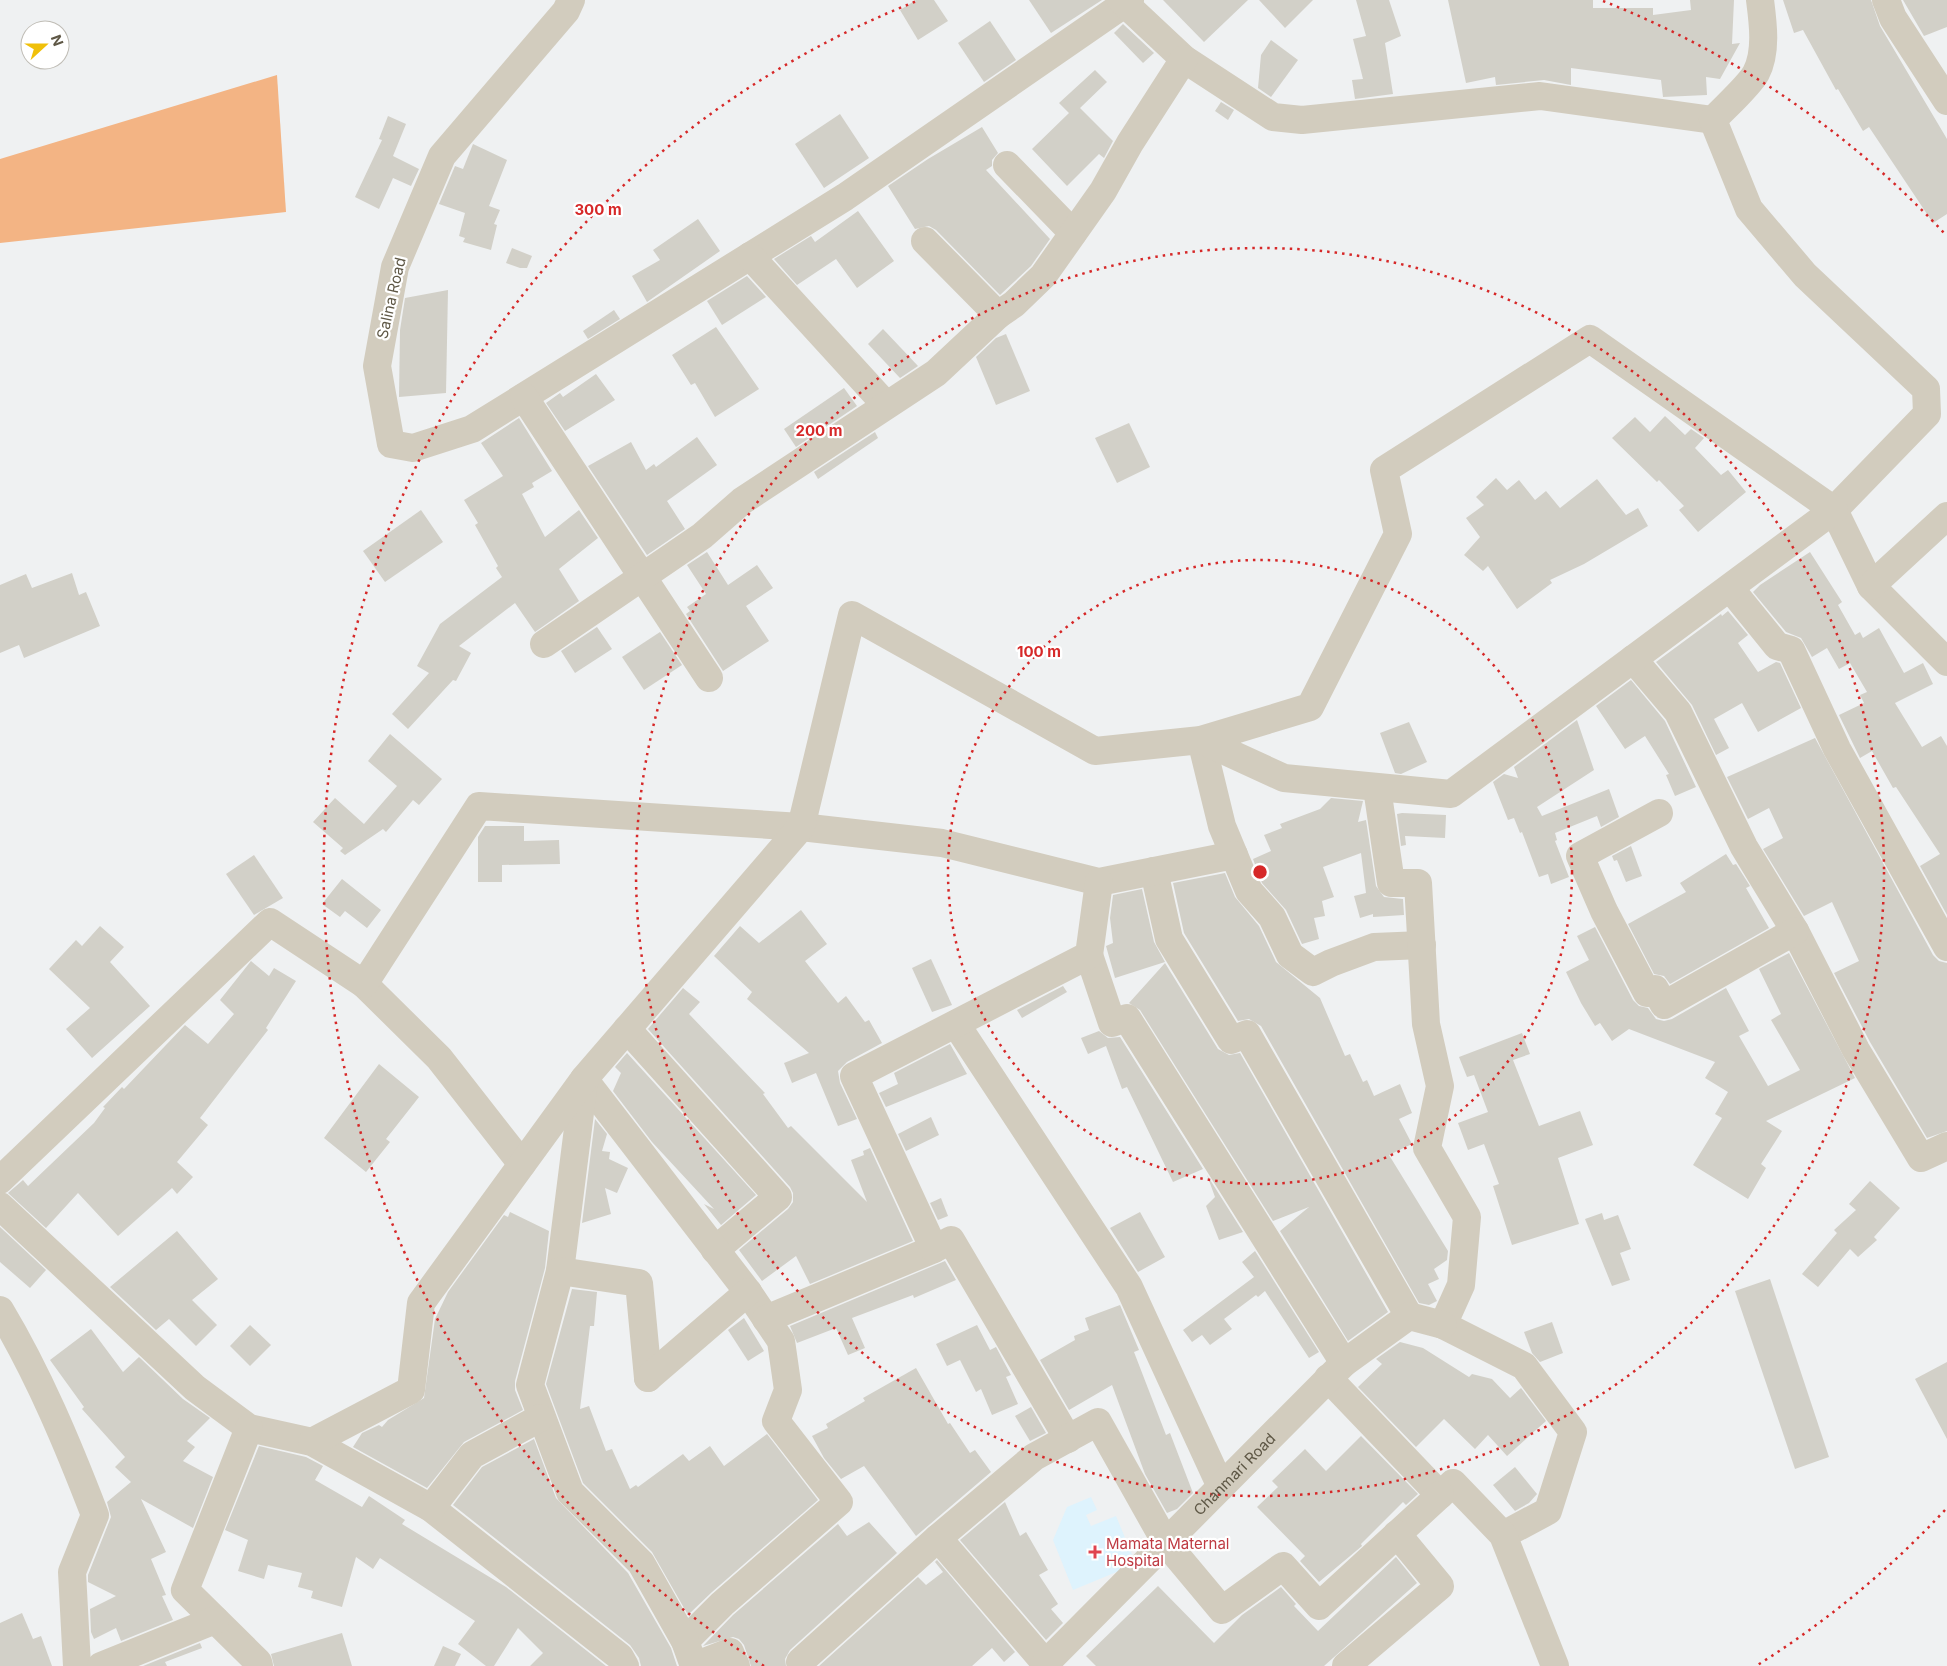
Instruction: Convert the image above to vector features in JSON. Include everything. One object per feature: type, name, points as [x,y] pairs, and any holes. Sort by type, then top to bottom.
[{"type":"street","name":"Salina Road","points":[[524,397],[472,429],[413,448],[391,444],[377,366],[395,266],[442,156],[566,11],[571,0]]},
{"type":"street","points":[[1713,120],[1756,74],[1762,53],[1763,22],[1760,0]]},
{"type":"street","points":[[1886,0],[1894,18],[1947,101]]},
{"type":"street","points":[[709,678],[524,397],[845,197],[1125,1],[1184,59],[1273,117],[1302,120],[1540,96],[1713,120]]},
{"type":"street","points":[[544,644],[642,575],[702,536],[742,501],[936,373],[998,315],[1014,304],[1043,276],[1103,191],[1130,143],[1184,59]]},
{"type":"street","points":[[1713,120],[1749,209],[1805,275],[1926,389],[1927,414]]},
{"type":"street","points":[[1007,165],[1073,233]]},
{"type":"street","points":[[925,241],[998,315]]},
{"type":"street","points":[[750,256],[886,405]]},
{"type":"street","points":[[312,1442],[411,1390],[421,1303],[584,1079],[801,827],[852,615],[1095,751],[1201,740],[1310,707],[1398,534],[1384,470],[1590,339],[1834,510],[1870,586],[1947,662]]},
{"type":"street","points":[[1201,740],[1284,778],[1450,794],[1834,510],[1947,392]]},
{"type":"street","points":[[1870,586],[1947,516]]},
{"type":"street","points":[[1730,588],[1777,646],[1790,650],[1837,749],[1947,947]]},
{"type":"street","points":[[1633,659],[1678,712],[1744,847],[1795,931],[1856,1050],[1921,1158],[1947,1146]]},
{"type":"street","points":[[1201,740],[1222,826],[1234,855],[1249,891],[1272,917],[1290,955],[1313,972],[1374,946],[1422,945]]},
{"type":"street","points":[[1377,788],[1391,883],[1418,883],[1426,1024],[1440,1086],[1427,1148],[1467,1217],[1461,1284],[1444,1325]]},
{"type":"street","points":[[364,984],[479,806],[801,827],[942,843],[1099,882],[1234,855]]},
{"type":"street","points":[[1659,813],[1580,856],[1604,911],[1647,993],[1655,989],[1664,1005],[1795,931]]},
{"type":"street","points":[[1154,872],[1169,939],[1231,1040],[1247,1034],[1410,1316],[1444,1325],[1524,1366],[1573,1432],[1548,1512],[1503,1535]]},
{"type":"street","points":[[1099,882],[1089,955],[1112,1023],[1126,1018],[1336,1371],[1440,1495]]},
{"type":"street","points":[[0,1180],[270,922],[364,984],[439,1058],[522,1164]]},
{"type":"street","points":[[934,1249],[854,1076],[1089,955]]},
{"type":"street","points":[[956,1024],[1129,1287],[1221,1487]]},
{"type":"street","points":[[627,1029],[778,1197],[715,1250]]},
{"type":"street","points":[[584,1079],[748,1292],[781,1341],[788,1390],[776,1421],[839,1502],[722,1604],[686,1641]]},
{"type":"street","points":[[584,1079],[560,1271],[530,1385],[540,1418],[570,1492],[641,1563],[686,1641],[694,1666],[730,1652],[736,1666]]},
{"type":"street","points":[[0,1206],[195,1388],[249,1428],[312,1442],[431,1508],[620,1657],[625,1666]]},
{"type":"street","points":[[766,1319],[934,1249],[951,1240],[1068,1439]]},
{"type":"street","points":[[560,1271],[639,1283],[648,1378],[748,1292]]},
{"type":"street","points":[[0,1310],[22,1346],[54,1416],[95,1515],[72,1572],[77,1666]]},
{"type":"street","name":"Chanmari Road","points":[[1045,1665],[1336,1371],[1410,1316]]},
{"type":"street","points":[[431,1508],[472,1455],[540,1418]]},
{"type":"street","points":[[802,1666],[800,1662],[938,1538],[1034,1458],[1098,1422],[1166,1543],[1222,1610],[1283,1566],[1319,1606],[1453,1483],[1503,1535],[1555,1666]]},
{"type":"street","points":[[249,1428],[185,1590],[258,1662],[259,1666]]},
{"type":"street","points":[[1346,1666],[1440,1586],[1397,1534]]},
{"type":"street","points":[[938,1538],[1045,1665]]},
{"type":"street","points":[[101,1666],[216,1620]]},
{"type":"shaded area","points":[[277,75],[286,212],[0,243],[0,159]]},
{"type":"shaded area","name":"Mamata Maternal Hospital","points":[[1091,1497],[1097,1510],[1086,1515],[1091,1526],[1116,1516],[1136,1564],[1073,1590],[1053,1540],[1067,1507]]},
{"type":"building","points":[[916,0],[934,0],[948,21],[918,40],[900,10]]},
{"type":"building","points":[[1029,0],[1102,0],[1051,33]]},
{"type":"building","points":[[1163,0],[1248,0],[1204,42]]},
{"type":"building","points":[[1259,0],[1313,0],[1285,28]]},
{"type":"building","points":[[1356,0],[1389,0],[1401,36],[1385,43],[1393,94],[1355,99],[1352,80],[1363,79],[1353,39],[1366,36]]},
{"type":"building","points":[[1448,0],[1593,0],[1593,8],[1653,8],[1653,15],[1691,10],[1690,0],[1734,0],[1732,44],[1740,43],[1720,79],[1706,77],[1707,95],[1663,97],[1661,80],[1571,68],[1571,85],[1544,80],[1496,85],[1495,77],[1466,83]]},
{"type":"building","points":[[1783,0],[1871,0],[1880,26],[1947,139],[1947,214],[1933,223],[1869,127],[1863,131],[1838,89],[1836,90],[1803,30],[1794,33]]},
{"type":"building","points":[[1903,0],[1947,0],[1947,27],[1924,36]]},
{"type":"building","points":[[990,21],[1016,60],[984,82],[958,43]]},
{"type":"building","points":[[1123,24],[1154,53],[1143,63],[1114,33]]},
{"type":"building","points":[[1271,40],[1298,60],[1271,97],[1258,88],[1261,55]]},
{"type":"building","points":[[1095,70],[1107,82],[1080,108],[1113,141],[1104,158],[1099,154],[1067,186],[1032,149],[1069,113],[1059,103]]},
{"type":"building","points":[[1221,102],[1234,110],[1228,120],[1215,111]]},
{"type":"building","points":[[840,114],[869,158],[824,188],[795,144]]},
{"type":"building","points":[[388,116],[406,124],[393,156],[419,169],[411,186],[393,178],[379,209],[355,197],[382,140],[379,139]]},
{"type":"building","points":[[982,127],[998,153],[992,160],[992,166],[986,170],[1050,239],[1031,266],[1000,295],[936,230],[929,226],[915,229],[888,186],[928,159]]},
{"type":"building","points":[[473,144],[507,160],[489,206],[500,210],[494,224],[497,225],[491,250],[463,242],[465,238],[459,236],[465,213],[439,204],[455,166],[463,169]]},
{"type":"building","points":[[858,211],[894,261],[857,288],[836,259],[797,285],[774,259],[811,236],[815,242]]},
{"type":"building","points":[[698,219],[720,251],[647,302],[632,276],[660,260],[653,250]]},
{"type":"building","points":[[512,248],[532,256],[527,268],[520,268],[506,263]]},
{"type":"building","points":[[747,276],[766,297],[722,325],[707,301]]},
{"type":"building","points":[[448,290],[446,393],[399,397],[400,330],[405,298]]},
{"type":"building","points":[[614,310],[620,319],[588,339],[583,331]]},
{"type":"building","points":[[716,327],[759,389],[715,417],[695,383],[691,385],[672,355]]},
{"type":"building","points":[[883,329],[918,366],[900,378],[868,344]]},
{"type":"building","points":[[1006,334],[1030,391],[996,405],[976,357],[996,338]]},
{"type":"building","points":[[596,374],[615,400],[565,431],[546,403],[560,393],[563,397]]},
{"type":"building","points":[[844,388],[857,406],[796,447],[784,429]]},
{"type":"building","points":[[1665,416],[1685,435],[1691,429],[1704,438],[1695,448],[1721,475],[1728,470],[1746,492],[1698,532],[1679,510],[1684,506],[1659,480],[1657,482],[1612,438],[1635,417],[1650,432]]},
{"type":"building","points":[[519,418],[552,471],[532,483],[534,487],[522,494],[545,537],[579,510],[598,538],[559,569],[579,601],[535,632],[515,603],[459,646],[471,653],[456,681],[453,680],[408,729],[392,714],[429,673],[417,666],[440,624],[502,577],[496,568],[498,566],[475,525],[478,523],[464,500],[503,476],[481,443]]},
{"type":"building","points":[[1129,423],[1150,467],[1117,483],[1095,438]]},
{"type":"building","points":[[875,432],[878,438],[818,479],[814,472]]},
{"type":"building","points":[[697,437],[717,465],[667,501],[685,529],[647,555],[588,466],[631,442],[646,470],[654,464],[656,467]]},
{"type":"building","points":[[1496,478],[1507,490],[1519,480],[1535,500],[1546,491],[1560,508],[1597,479],[1626,515],[1638,508],[1648,526],[1584,564],[1550,580],[1552,583],[1517,609],[1488,566],[1483,571],[1464,555],[1480,537],[1466,518],[1484,505],[1476,497]]},
{"type":"building","points":[[421,510],[443,542],[385,582],[363,551]]},
{"type":"building","points":[[707,552],[728,585],[757,565],[773,588],[746,606],[769,641],[723,671],[686,614],[690,611],[687,607],[706,594],[687,565]]},
{"type":"building","points":[[1810,552],[1842,602],[1838,605],[1855,635],[1860,632],[1863,638],[1879,628],[1904,673],[1923,663],[1933,684],[1895,703],[1922,747],[1941,736],[1947,746],[1947,915],[1920,866],[1940,854],[1896,787],[1893,788],[1872,751],[1860,758],[1839,715],[1864,703],[1860,695],[1867,692],[1850,663],[1839,669],[1827,648],[1812,657],[1801,638],[1786,632],[1753,592],[1760,585]]},
{"type":"building","points":[[72,573],[79,595],[86,592],[100,626],[24,658],[19,645],[0,653],[0,585],[26,574],[32,588]]},
{"type":"building","points":[[1728,611],[1748,635],[1738,643],[1758,672],[1776,662],[1780,663],[1801,708],[1758,732],[1742,703],[1714,719],[1729,748],[1716,755],[1692,705],[1656,662],[1721,614],[1722,616]]},
{"type":"building","points":[[597,627],[612,649],[575,673],[561,651]]},
{"type":"building","points":[[660,632],[682,665],[644,690],[622,657]]},
{"type":"building","points":[[1631,680],[1665,721],[1696,787],[1675,796],[1666,775],[1669,774],[1645,736],[1625,749],[1596,706]]},
{"type":"building","points":[[1577,720],[1594,770],[1537,807],[1542,816],[1609,789],[1619,817],[1601,827],[1597,816],[1555,833],[1557,840],[1555,841],[1569,877],[1551,884],[1548,874],[1539,877],[1522,832],[1520,833],[1514,818],[1508,820],[1493,782],[1504,774],[1518,778],[1514,767]]},
{"type":"building","points":[[1409,722],[1427,762],[1401,774],[1395,773],[1380,733]]},
{"type":"building","points":[[390,734],[442,779],[419,805],[413,800],[386,832],[383,829],[345,855],[340,851],[343,848],[313,822],[335,798],[364,824],[397,786],[368,761]]},
{"type":"building","points":[[1815,738],[1933,955],[1939,961],[1947,963],[1947,1131],[1927,1138],[1870,1042],[1834,973],[1859,961],[1832,902],[1804,916],[1763,849],[1783,838],[1769,808],[1748,819],[1727,777]]},
{"type":"building","points":[[1331,798],[1363,801],[1358,822],[1366,820],[1376,886],[1384,897],[1403,899],[1404,915],[1373,917],[1373,914],[1360,918],[1354,896],[1366,893],[1361,853],[1323,867],[1334,897],[1322,901],[1325,916],[1314,918],[1319,939],[1302,944],[1286,910],[1262,883],[1253,859],[1271,851],[1264,835],[1282,828],[1280,824],[1320,809]]},
{"type":"building","points":[[1397,814],[1446,815],[1445,838],[1405,836],[1406,845],[1401,846]]},
{"type":"building","points":[[485,826],[524,826],[524,841],[559,840],[560,864],[502,865],[502,882],[478,882],[478,837]]},
{"type":"building","points":[[1631,846],[1642,876],[1626,882],[1617,860],[1614,861],[1612,856]]},
{"type":"building","points":[[1726,854],[1733,865],[1736,864],[1750,886],[1746,888],[1769,928],[1670,984],[1664,976],[1654,974],[1628,924],[1686,892],[1680,883]]},
{"type":"building","points":[[254,855],[283,898],[254,915],[226,874]]},
{"type":"building","points":[[1225,873],[1235,897],[1259,926],[1276,962],[1320,998],[1345,1056],[1350,1054],[1363,1082],[1367,1080],[1374,1096],[1400,1084],[1412,1113],[1399,1119],[1412,1144],[1389,1155],[1448,1251],[1447,1260],[1434,1269],[1439,1279],[1428,1284],[1437,1301],[1429,1305],[1419,1303],[1261,1026],[1249,1019],[1238,1021],[1184,933],[1173,883]]},
{"type":"building","points":[[342,879],[381,910],[367,928],[345,911],[340,917],[322,904]]},
{"type":"building","points":[[1142,889],[1154,942],[1165,962],[1115,978],[1106,946],[1113,943],[1110,918],[1113,895]]},
{"type":"building","points":[[801,910],[827,944],[805,961],[838,1003],[846,996],[865,1022],[869,1020],[882,1043],[847,1062],[838,1071],[840,1083],[857,1119],[838,1126],[816,1073],[792,1083],[784,1063],[809,1053],[747,999],[752,992],[714,956],[740,926],[759,943]]},
{"type":"building","points":[[100,926],[124,947],[110,962],[150,1006],[92,1058],[66,1029],[90,1008],[49,969],[76,940],[82,946]]},
{"type":"building","points":[[1595,927],[1633,1000],[1639,1006],[1648,1008],[1656,1019],[1664,1021],[1672,1019],[1726,988],[1749,1031],[1739,1036],[1768,1086],[1800,1070],[1771,1020],[1781,1014],[1759,969],[1789,953],[1855,1078],[1766,1121],[1782,1131],[1761,1164],[1766,1168],[1748,1199],[1693,1165],[1722,1118],[1715,1114],[1728,1092],[1705,1078],[1715,1062],[1629,1029],[1612,1041],[1600,1023],[1595,1026],[1581,1003],[1566,972],[1589,960],[1577,936]]},
{"type":"building","points":[[931,959],[952,1005],[932,1012],[912,968]]},
{"type":"building","points":[[251,961],[269,976],[274,968],[296,981],[266,1028],[268,1030],[200,1118],[208,1125],[177,1162],[193,1177],[177,1194],[172,1188],[118,1236],[78,1193],[46,1228],[8,1193],[23,1180],[28,1186],[94,1123],[105,1108],[103,1107],[122,1087],[124,1089],[185,1025],[208,1044],[234,1014],[220,1000]]},
{"type":"building","points":[[1165,963],[1218,1049],[1229,1055],[1240,1053],[1388,1312],[1348,1341],[1280,1231],[1309,1207],[1273,1221],[1140,1010],[1129,1003]]},
{"type":"building","points":[[1063,986],[1067,992],[1022,1018],[1017,1010]]},
{"type":"building","points":[[683,988],[700,1002],[689,1014],[765,1093],[763,1094],[788,1128],[791,1126],[867,1202],[851,1160],[864,1155],[863,1151],[870,1148],[913,1241],[810,1284],[796,1256],[762,1281],[739,1250],[788,1209],[793,1202],[793,1193],[790,1187],[648,1029]]},
{"type":"building","points":[[1099,1031],[1108,1038],[1120,1037],[1203,1169],[1173,1182],[1127,1087],[1122,1089],[1106,1046],[1088,1054],[1081,1038]]},
{"type":"building","points":[[1522,1033],[1530,1054],[1513,1060],[1539,1126],[1580,1111],[1593,1145],[1558,1158],[1579,1224],[1512,1245],[1493,1186],[1499,1184],[1484,1144],[1468,1150],[1458,1123],[1488,1112],[1474,1075],[1467,1077],[1459,1057]]},
{"type":"building","points":[[950,1044],[967,1074],[886,1107],[879,1093],[898,1084],[894,1073]]},
{"type":"building","points":[[627,1053],[756,1195],[721,1225],[704,1204],[714,1209],[652,1142],[613,1091],[621,1073],[615,1067]]},
{"type":"building","points":[[379,1064],[419,1097],[386,1139],[390,1142],[366,1172],[324,1138]]},
{"type":"building","points":[[931,1117],[939,1135],[906,1151],[898,1134]]},
{"type":"building","points":[[595,1119],[607,1134],[602,1151],[610,1152],[609,1159],[628,1168],[617,1193],[605,1188],[611,1214],[582,1223]]},
{"type":"building","points":[[1207,1175],[1243,1232],[1219,1240],[1206,1206],[1215,1197]]},
{"type":"building","points":[[1870,1181],[1900,1208],[1874,1237],[1877,1240],[1858,1257],[1850,1249],[1818,1287],[1802,1274],[1837,1233],[1834,1230],[1856,1210],[1849,1204]]},
{"type":"building","points":[[941,1198],[948,1216],[938,1220],[930,1203]]},
{"type":"building","points":[[510,1212],[549,1231],[545,1268],[515,1381],[515,1390],[523,1410],[464,1442],[427,1488],[353,1447],[362,1433],[379,1425],[382,1427],[388,1420],[424,1398],[435,1319],[448,1292],[504,1215],[508,1217]]},
{"type":"building","points":[[1140,1212],[1165,1257],[1138,1272],[1110,1228]]},
{"type":"building","points":[[1602,1213],[1604,1220],[1618,1215],[1631,1249],[1620,1253],[1630,1280],[1612,1286],[1585,1219]]},
{"type":"building","points":[[0,1227],[46,1270],[30,1288],[0,1262]]},
{"type":"building","points":[[177,1231],[218,1279],[192,1300],[217,1325],[196,1346],[169,1319],[156,1330],[110,1287]]},
{"type":"building","points":[[1255,1251],[1319,1352],[1309,1358],[1265,1291],[1258,1297],[1256,1295],[1224,1319],[1232,1329],[1210,1345],[1202,1335],[1192,1342],[1183,1330],[1254,1277],[1242,1262]]},
{"type":"building","points":[[945,1261],[956,1280],[914,1298],[913,1295],[852,1318],[865,1348],[848,1355],[836,1328],[797,1343],[790,1326]]},
{"type":"building","points":[[1770,1279],[1829,1457],[1795,1469],[1735,1291]]},
{"type":"building","points":[[572,1289],[597,1292],[594,1326],[590,1326],[580,1409],[589,1406],[606,1451],[612,1449],[630,1489],[636,1485],[638,1487],[683,1454],[689,1461],[710,1446],[724,1466],[767,1434],[818,1500],[688,1615],[652,1552],[583,1483],[546,1384]]},
{"type":"building","points":[[1120,1305],[1139,1350],[1134,1352],[1166,1435],[1170,1433],[1193,1493],[1177,1509],[1167,1513],[1145,1474],[1112,1385],[1069,1410],[1040,1360],[1075,1340],[1074,1336],[1089,1330],[1085,1318]]},
{"type":"building","points":[[744,1318],[764,1351],[748,1361],[728,1330]]},
{"type":"building","points":[[1552,1322],[1563,1353],[1540,1362],[1532,1353],[1524,1332]]},
{"type":"building","points":[[250,1325],[271,1345],[250,1366],[230,1346]]},
{"type":"building","points":[[977,1325],[990,1350],[996,1347],[1011,1375],[1006,1377],[1018,1404],[992,1415],[981,1389],[976,1392],[960,1360],[947,1366],[936,1344]]},
{"type":"building","points":[[91,1329],[123,1372],[139,1357],[183,1399],[210,1418],[187,1441],[195,1447],[183,1461],[213,1477],[193,1528],[141,1499],[166,1552],[151,1559],[166,1595],[162,1596],[173,1620],[121,1641],[116,1628],[94,1639],[91,1632],[90,1609],[116,1596],[88,1582],[88,1575],[111,1517],[107,1502],[131,1482],[115,1467],[125,1457],[82,1409],[84,1407],[50,1360]]},
{"type":"building","points":[[1400,1342],[1423,1348],[1469,1377],[1472,1374],[1492,1379],[1510,1398],[1521,1388],[1546,1421],[1507,1456],[1488,1435],[1475,1449],[1444,1419],[1416,1447],[1358,1387],[1382,1364],[1376,1359]]},
{"type":"building","points":[[1947,1362],[1947,1439],[1915,1379]]},
{"type":"building","points":[[916,1368],[948,1424],[950,1423],[970,1453],[975,1450],[991,1472],[916,1536],[864,1466],[841,1479],[824,1458],[812,1436],[828,1428],[826,1424],[865,1401],[863,1398]]},
{"type":"building","points":[[1031,1407],[1046,1433],[1030,1441],[1015,1416]]},
{"type":"building","points":[[1361,1436],[1418,1494],[1406,1505],[1403,1502],[1361,1544],[1362,1546],[1319,1582],[1300,1561],[1305,1556],[1257,1507],[1278,1487],[1272,1481],[1305,1449],[1326,1471]]},
{"type":"building","points":[[534,1439],[556,1498],[628,1573],[671,1648],[677,1666],[641,1666],[639,1658],[630,1645],[453,1505],[482,1467]]},
{"type":"building","points":[[259,1446],[306,1457],[323,1466],[315,1480],[362,1507],[369,1496],[405,1520],[402,1524],[506,1587],[606,1666],[530,1666],[543,1653],[518,1628],[494,1666],[486,1666],[458,1644],[475,1621],[380,1558],[373,1569],[356,1557],[342,1607],[311,1598],[313,1591],[298,1587],[302,1573],[268,1565],[264,1579],[238,1571],[248,1540],[225,1530]]},
{"type":"building","points":[[1515,1467],[1537,1494],[1529,1503],[1515,1511],[1493,1485]]},
{"type":"building","points":[[1005,1502],[1020,1536],[1026,1532],[1048,1570],[1039,1575],[1058,1604],[1051,1609],[1063,1623],[1046,1640],[960,1540]]},
{"type":"building","points":[[869,1522],[897,1553],[790,1650],[785,1659],[786,1666],[751,1666],[744,1645],[739,1639],[733,1637],[703,1646],[733,1615],[838,1524],[847,1536]]},
{"type":"building","points":[[1396,1557],[1417,1583],[1324,1666],[1096,1666],[1086,1656],[1158,1586],[1214,1643],[1242,1615],[1281,1587],[1296,1604],[1294,1606],[1318,1631]]},
{"type":"building","points":[[937,1560],[1015,1652],[1004,1662],[992,1648],[972,1666],[819,1666],[918,1577],[926,1585],[943,1572],[935,1562]]},
{"type":"building","points":[[22,1613],[33,1639],[41,1636],[52,1666],[0,1666],[0,1623]]},
{"type":"building","points":[[342,1633],[352,1666],[274,1666],[271,1654]]},
{"type":"building","points":[[200,1643],[202,1648],[165,1662],[167,1666],[143,1666]]},
{"type":"building","points":[[443,1646],[461,1654],[455,1666],[434,1666]]},
{"type":"place","name":"Mamata Maternal Hospital","points":[[1095,1552]]}]
